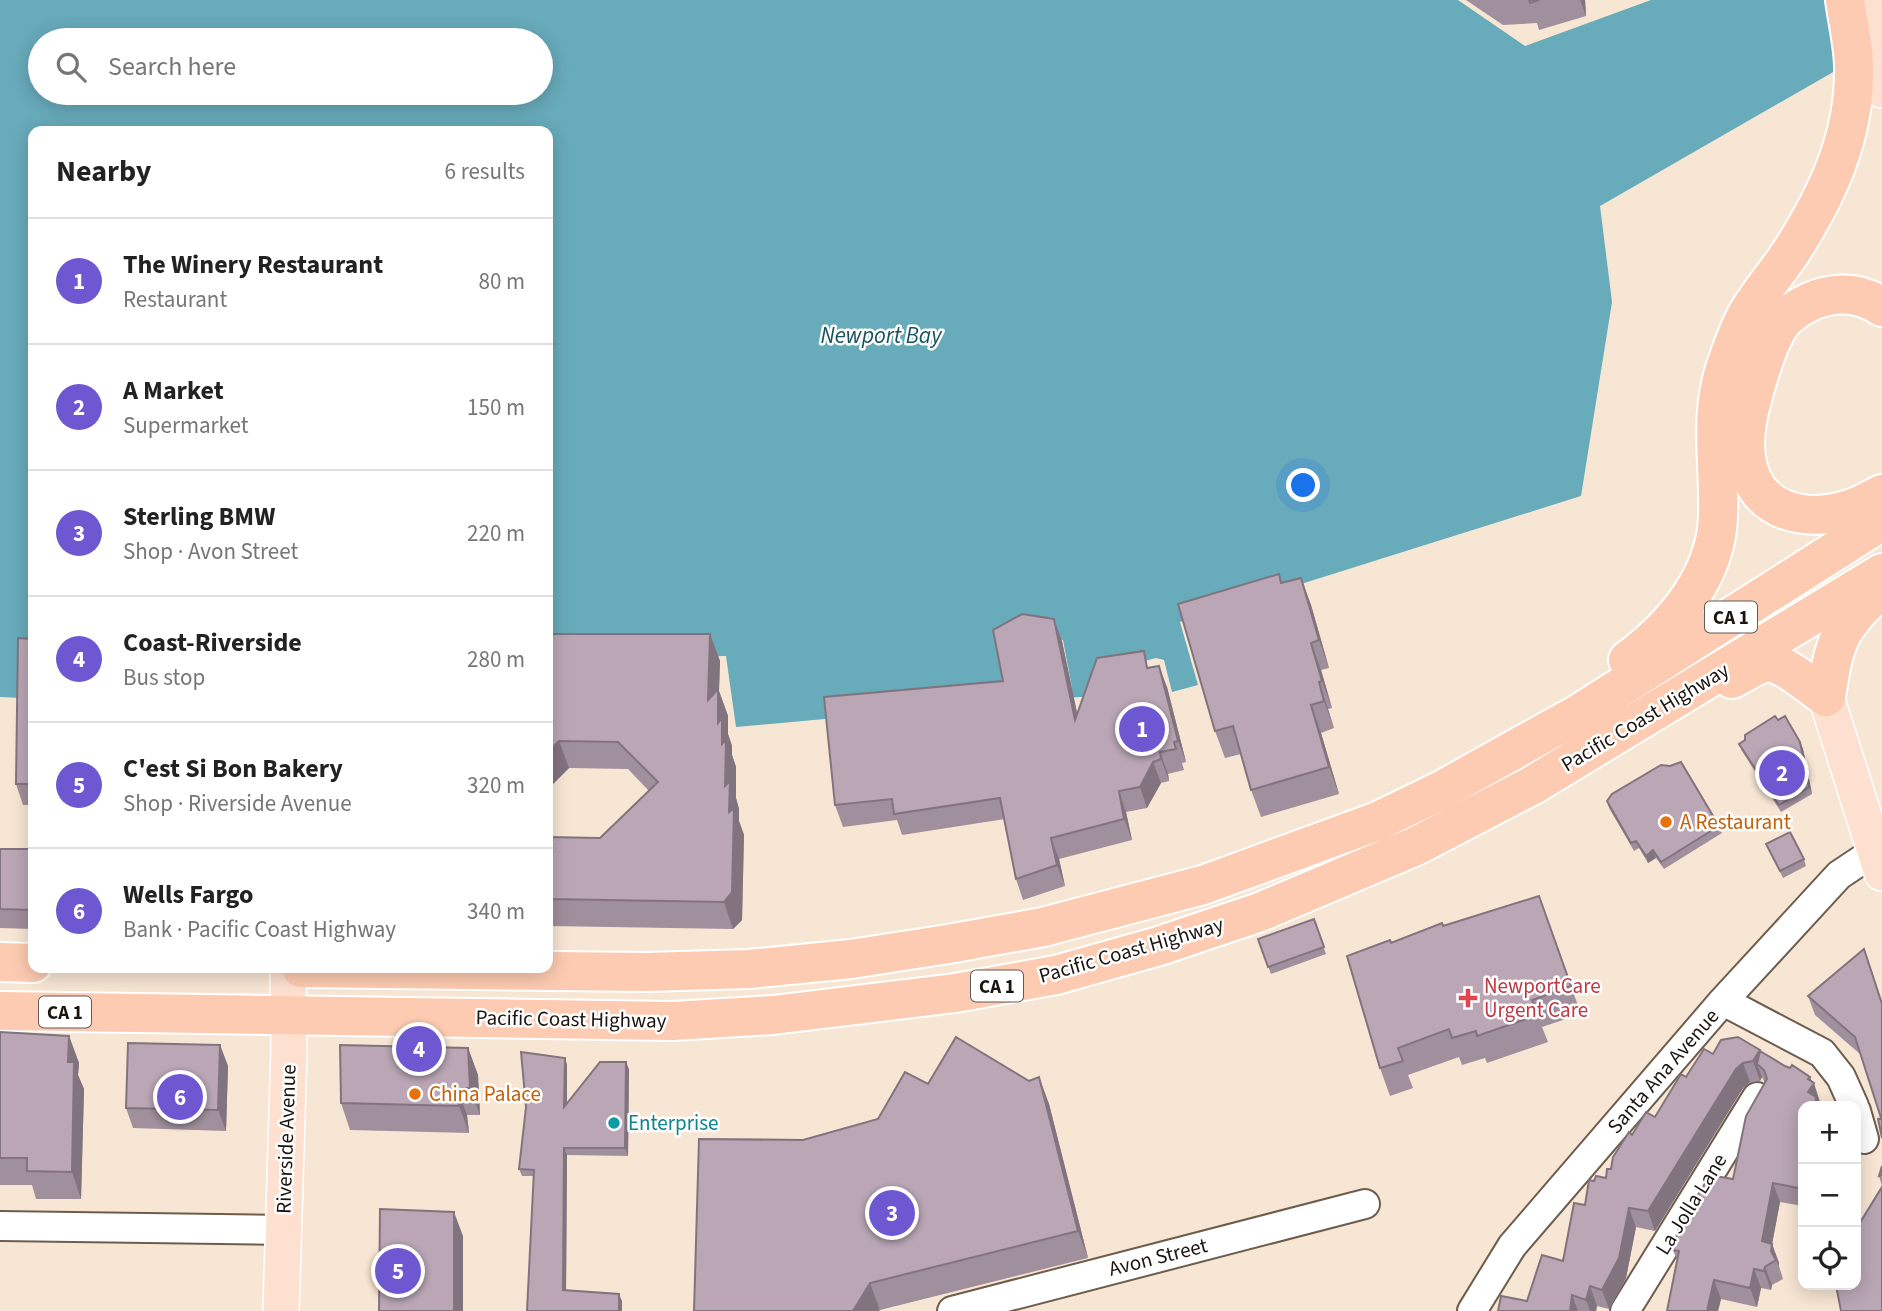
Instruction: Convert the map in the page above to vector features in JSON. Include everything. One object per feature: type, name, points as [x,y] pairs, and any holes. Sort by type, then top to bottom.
[{"type":"highway","points":[[1491,764],[1531,726],[1631,658],[1661,633],[1699,582],[1714,543],[1718,519],[1716,422],[1724,372],[1748,312],[1786,259],[1824,198],[1839,163],[1849,121],[1854,66],[1845,0]]},
{"type":"highway","points":[[1882,307],[1857,296],[1838,293],[1816,298],[1786,317],[1766,351],[1752,400],[1746,435],[1746,457],[1752,479],[1764,498],[1784,511],[1821,515],[1853,508],[1882,494]]},
{"type":"highway","name":"Pacific Coast Highway","points":[[553,970],[671,971],[749,968],[851,959],[1043,927],[1203,885],[1378,821],[1491,764],[1580,713],[1882,521]]},
{"type":"highway","name":"Pacific Coast Highway","points":[[0,1011],[537,1020],[710,1019],[855,1007],[1056,975],[1159,946],[1260,912],[1416,846],[1533,785],[1882,573]]},
{"type":"highway","points":[[1648,714],[1683,708],[1762,663],[1775,663],[1785,667],[1826,697],[1832,662],[1843,629],[1858,610],[1882,588]]},
{"type":"highway","points":[[0,962],[28,963]]},
{"type":"main road","points":[[1864,0],[1882,90]]},
{"type":"main road","points":[[1826,697],[1878,862]]},
{"type":"main road","name":"Riverside Avenue","points":[[281,1311],[288,973]]},
{"type":"street","name":"Santa Ana Avenue","points":[[1472,1311],[1512,1246],[1724,1001],[1839,875],[1878,862]]},
{"type":"street","points":[[1724,1001],[1822,1053],[1841,1077],[1852,1101]]},
{"type":"street","name":"La Jolla Lane","points":[[1625,1311],[1757,1097]]},
{"type":"street","points":[[1861,1129],[1864,1139]]},
{"type":"street","name":"Avon Street","points":[[952,1311],[1365,1204]]},
{"type":"street","points":[[0,1226],[283,1230]]},
{"type":"water","name":"Newport Bay","points":[[0,0],[1458,0],[1525,46],[1651,0],[1882,0],[1882,44],[1600,206],[1612,302],[1581,496],[1180,622],[1198,685],[1172,692],[1164,660],[1156,658],[1119,668],[1099,696],[1063,698],[1072,688],[1063,640],[1029,634],[1010,702],[736,727],[726,656],[553,659],[553,126],[28,126],[28,674],[22,698],[0,697]]},
{"type":"building","points":[[1279,574],[1281,583],[1301,578],[1319,640],[1311,643],[1322,681],[1319,682],[1324,701],[1311,705],[1329,767],[1251,790],[1233,726],[1215,731],[1178,604]]},
{"type":"building","points":[[1022,614],[1054,619],[1075,720],[1097,658],[1144,651],[1147,668],[1159,666],[1178,741],[1174,742],[1176,749],[1160,752],[1161,759],[1153,762],[1140,787],[1119,791],[1124,819],[1051,838],[1057,865],[1016,879],[1000,798],[894,814],[892,799],[835,805],[824,697],[1003,681],[993,630]]},
{"type":"building","points":[[553,634],[710,634],[708,700],[718,689],[718,723],[722,718],[722,744],[726,740],[725,786],[730,781],[729,812],[734,808],[732,892],[724,902],[553,899],[553,837],[600,838],[658,782],[618,742],[559,741],[553,747]]},
{"type":"building","points":[[18,638],[28,639],[28,784],[16,784]]},
{"type":"building","points":[[1775,716],[1778,720],[1785,716],[1800,742],[1809,787],[1779,805],[1739,744],[1745,740],[1745,735]]},
{"type":"building","name":"A Restaurant","points":[[1681,762],[1719,826],[1661,862],[1653,850],[1646,856],[1636,841],[1631,843],[1607,801],[1612,794],[1661,765],[1670,766]]},
{"type":"building","points":[[1790,832],[1804,859],[1780,871],[1766,844]]},
{"type":"building","points":[[0,849],[28,849],[28,910],[0,909]]},
{"type":"building","name":"NewportCare Urgent Care","points":[[1539,896],[1571,986],[1532,1000],[1538,1015],[1477,1036],[1476,1031],[1452,1038],[1449,1029],[1398,1048],[1403,1061],[1380,1068],[1347,956],[1390,940],[1391,943],[1442,923],[1443,926]]},
{"type":"building","points":[[1314,919],[1324,947],[1268,967],[1258,939]]},
{"type":"building","points":[[1864,949],[1882,1004],[1882,1138],[1878,1119],[1881,1118],[1855,1037],[1808,996]]},
{"type":"building","points":[[0,1032],[69,1036],[68,1062],[74,1062],[72,1172],[27,1171],[27,1158],[0,1158]]},
{"type":"building","points":[[956,1037],[1029,1081],[1039,1077],[1078,1231],[870,1283],[853,1311],[694,1311],[699,1139],[803,1140],[878,1119],[905,1072],[928,1084]]},
{"type":"building","points":[[1738,1037],[1760,1050],[1753,1061],[1743,1063],[1736,1069],[1648,1211],[1629,1208],[1619,1258],[1602,1290],[1590,1286],[1586,1300],[1572,1295],[1570,1311],[1498,1311],[1501,1296],[1527,1301],[1542,1255],[1563,1261],[1574,1203],[1585,1205],[1589,1180],[1594,1181],[1596,1176],[1606,1178],[1613,1157],[1629,1132],[1632,1135],[1646,1112],[1655,1117],[1681,1074],[1686,1077],[1704,1049],[1713,1054],[1721,1040]]},
{"type":"building","points":[[128,1043],[220,1045],[218,1110],[126,1108]]},
{"type":"building","points":[[340,1045],[468,1048],[470,1088],[457,1088],[459,1106],[341,1103]]},
{"type":"building","points":[[1760,1051],[1785,1066],[1790,1068],[1792,1065],[1810,1077],[1808,1079],[1814,1083],[1808,1092],[1816,1097],[1816,1101],[1798,1101],[1798,1188],[1773,1183],[1762,1241],[1772,1244],[1771,1251],[1776,1260],[1765,1267],[1764,1271],[1754,1269],[1750,1288],[1714,1280],[1707,1311],[1667,1311],[1679,1251],[1673,1250],[1679,1226],[1710,1175],[1733,1179],[1746,1116],[1767,1079],[1764,1070],[1757,1064]]},
{"type":"building","points":[[521,1052],[565,1058],[564,1107],[600,1062],[626,1062],[625,1148],[564,1148],[563,1290],[619,1294],[619,1311],[527,1311],[534,1170],[519,1169],[526,1107]]},
{"type":"building","points":[[1882,1187],[1882,1311],[1841,1311],[1837,1290],[1861,1290],[1861,1221]]},
{"type":"building","points":[[380,1209],[454,1212],[454,1311],[379,1311]]},
{"type":"place","name":"The Winery Restaurant","points":[[1142,729]]},
{"type":"place","name":"A Market","points":[[1782,773]]},
{"type":"place","name":"A Restaurant","points":[[1666,822]]},
{"type":"place","name":"NewportCare Urgent Care","points":[[1468,998]]},
{"type":"place","name":"Coast-Riverside","points":[[419,1049]]},
{"type":"place","name":"China Palace","points":[[415,1094]]},
{"type":"place","name":"Wells Fargo","points":[[180,1097]]},
{"type":"place","name":"Enterprise","points":[[614,1123]]},
{"type":"place","name":"Sterling BMW","points":[[892,1213]]},
{"type":"place","name":"C'est Si Bon Bakery","points":[[398,1271]]}]
